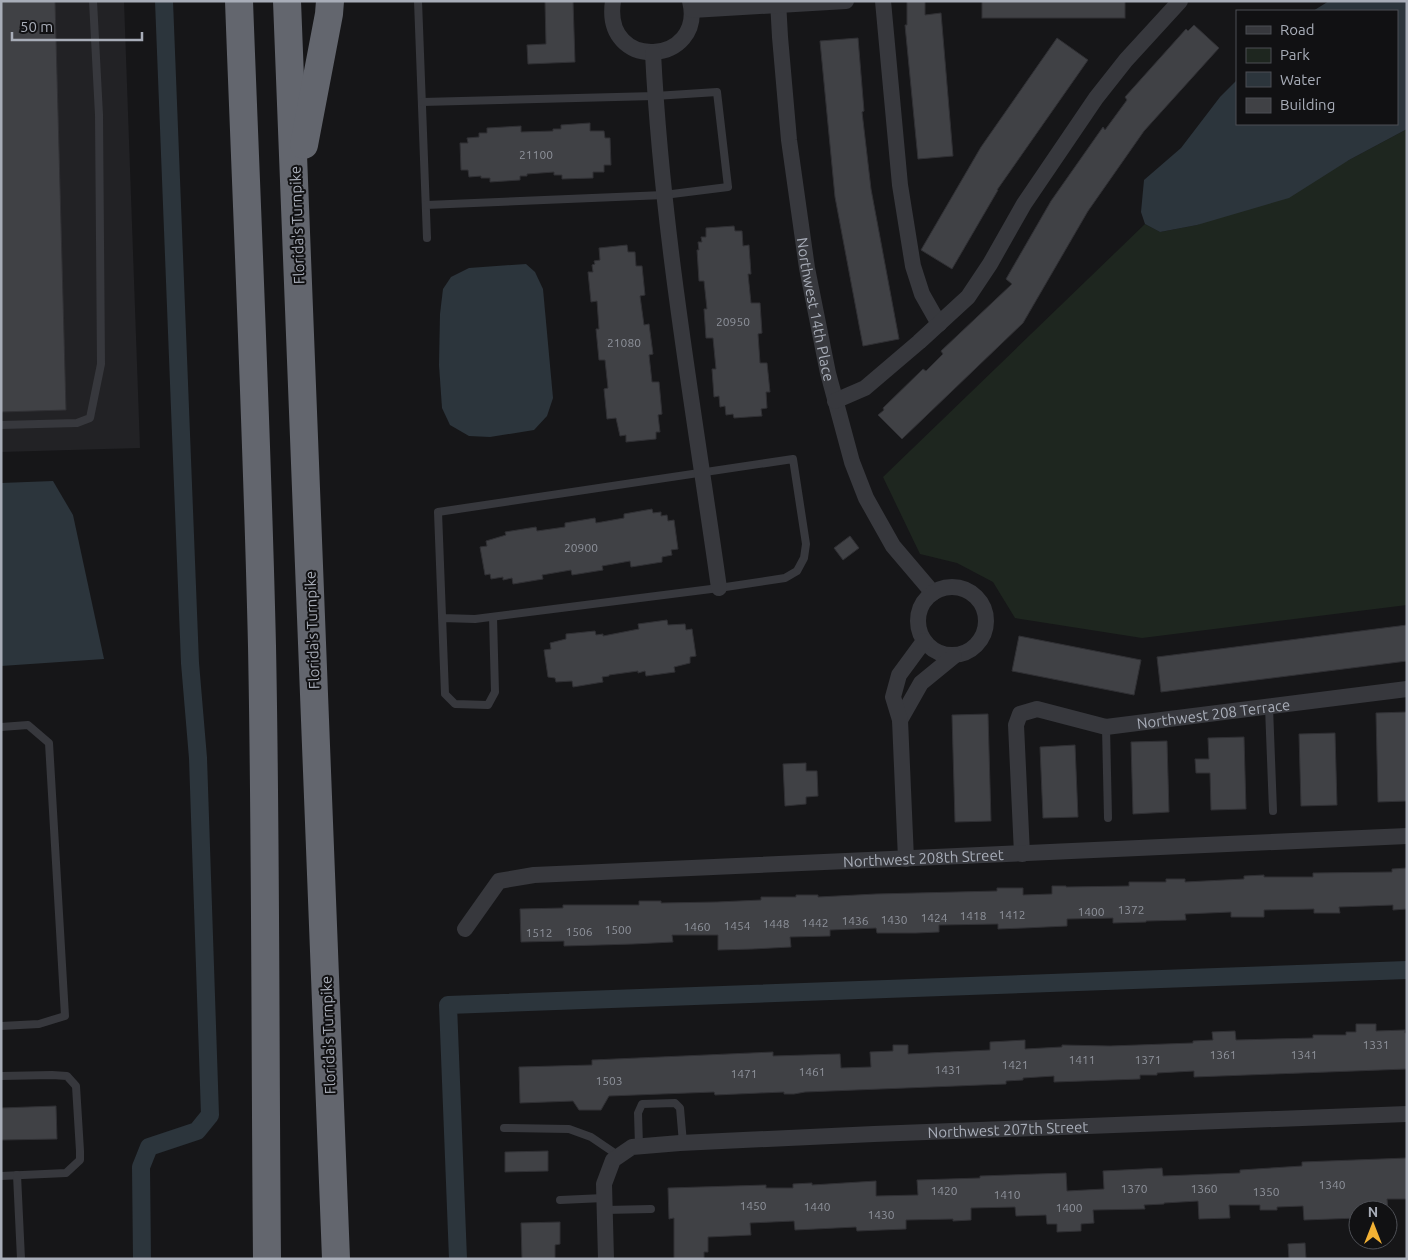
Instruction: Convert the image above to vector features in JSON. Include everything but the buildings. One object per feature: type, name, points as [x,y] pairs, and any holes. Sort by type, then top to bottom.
[{"type":"highway","points":[[230,1],[241,70]]},
{"type":"highway","points":[[239,1],[262,644],[267,1259]]},
{"type":"highway","name":"Florida's Turnpike","points":[[287,1],[336,1259]]},
{"type":"highway","points":[[295,188],[330,1]]},
{"type":"street","points":[[613,1],[611,14],[614,28],[621,40],[632,48],[653,53],[672,48],[683,38],[690,26],[691,6],[846,1]]},
{"type":"street","points":[[883,1],[900,185],[913,266],[922,294],[939,324]]},
{"type":"street","name":"Northwest 14th Place","points":[[778,3],[790,140],[807,268],[835,401],[852,462],[866,498],[893,546],[933,593]]},
{"type":"street","points":[[835,401],[865,388],[968,297],[990,264],[1024,204],[1096,98],[1175,3]]},
{"type":"street","points":[[653,53],[664,195],[720,588]]},
{"type":"street","points":[[943,588],[965,589],[975,595],[983,604],[987,615],[987,627],[983,638],[976,647],[966,653],[954,656],[942,654],[932,649],[924,641],[919,631],[919,615],[925,600],[933,593],[943,588]]},
{"type":"street","points":[[906,859],[900,720],[893,697],[899,675],[924,641]]},
{"type":"street","points":[[900,720],[921,684],[954,656]]},
{"type":"street","name":"Northwest 208 Terrace","points":[[1022,854],[1016,725],[1020,714],[1037,709],[1106,727],[1407,689]]},
{"type":"street","name":"Northwest 208th Street","points":[[465,929],[499,881],[534,875],[1407,836]]},
{"type":"street","name":"Northwest 207th Street","points":[[616,1158],[632,1147],[683,1143],[1407,1114]]},
{"type":"street","points":[[606,1259],[604,1184],[616,1158]]},
{"type":"lane","points":[[1,425],[76,423],[90,418],[92,409],[101,364],[99,115],[93,1]]},
{"type":"lane","points":[[418,1],[427,238]]},
{"type":"lane","points":[[422,102],[655,96],[717,92],[728,187],[664,195],[426,205]]},
{"type":"lane","points":[[442,618],[475,619],[493,617],[785,578],[797,571],[804,558],[806,544],[793,459],[438,512],[442,618],[446,694],[455,704],[488,705],[495,692],[493,617]]},
{"type":"lane","points":[[1269,707],[1273,811]]},
{"type":"lane","points":[[1,726],[28,725],[49,743],[65,1016],[39,1024],[1,1026]]},
{"type":"lane","points":[[1106,727],[1108,818]]},
{"type":"lane","points":[[1,1076],[67,1076],[76,1086],[80,1160],[66,1173],[1,1176]]},
{"type":"lane","points":[[639,1146],[638,1113],[642,1104],[675,1103],[680,1108],[683,1143]]},
{"type":"lane","points":[[504,1128],[569,1129],[591,1136],[616,1158]]},
{"type":"lane","points":[[17,1175],[21,1259]]},
{"type":"lane","points":[[560,1200],[651,1209]]},
{"type":"shaded area","points":[[1,1],[124,1],[140,448],[1,452]]},
{"type":"green space","points":[[1407,129],[1407,605],[1142,638],[1015,618],[993,582],[957,563],[920,554],[883,477],[1145,224],[1160,232],[1197,225],[1349,160]]},
{"type":"water","points":[[1329,1],[1407,1],[1407,129],[1349,160],[1289,198],[1197,225],[1160,232],[1145,224],[1141,212],[1144,180],[1181,148],[1220,97],[1236,81],[1236,125],[1398,125],[1398,10],[1315,10]]},
{"type":"water","points":[[526,264],[535,272],[543,289],[553,398],[547,416],[534,430],[490,437],[469,436],[450,425],[442,408],[439,365],[440,314],[443,289],[451,277],[469,268]]},
{"type":"water","points":[[53,481],[73,515],[104,659],[1,666],[1,483]]},
{"type":"waterway","points":[[142,1259],[141,1167],[149,1147],[197,1131],[210,1115],[198,758],[190,663],[164,1]]},
{"type":"waterway","points":[[458,1259],[448,1005],[1407,970]]}]
